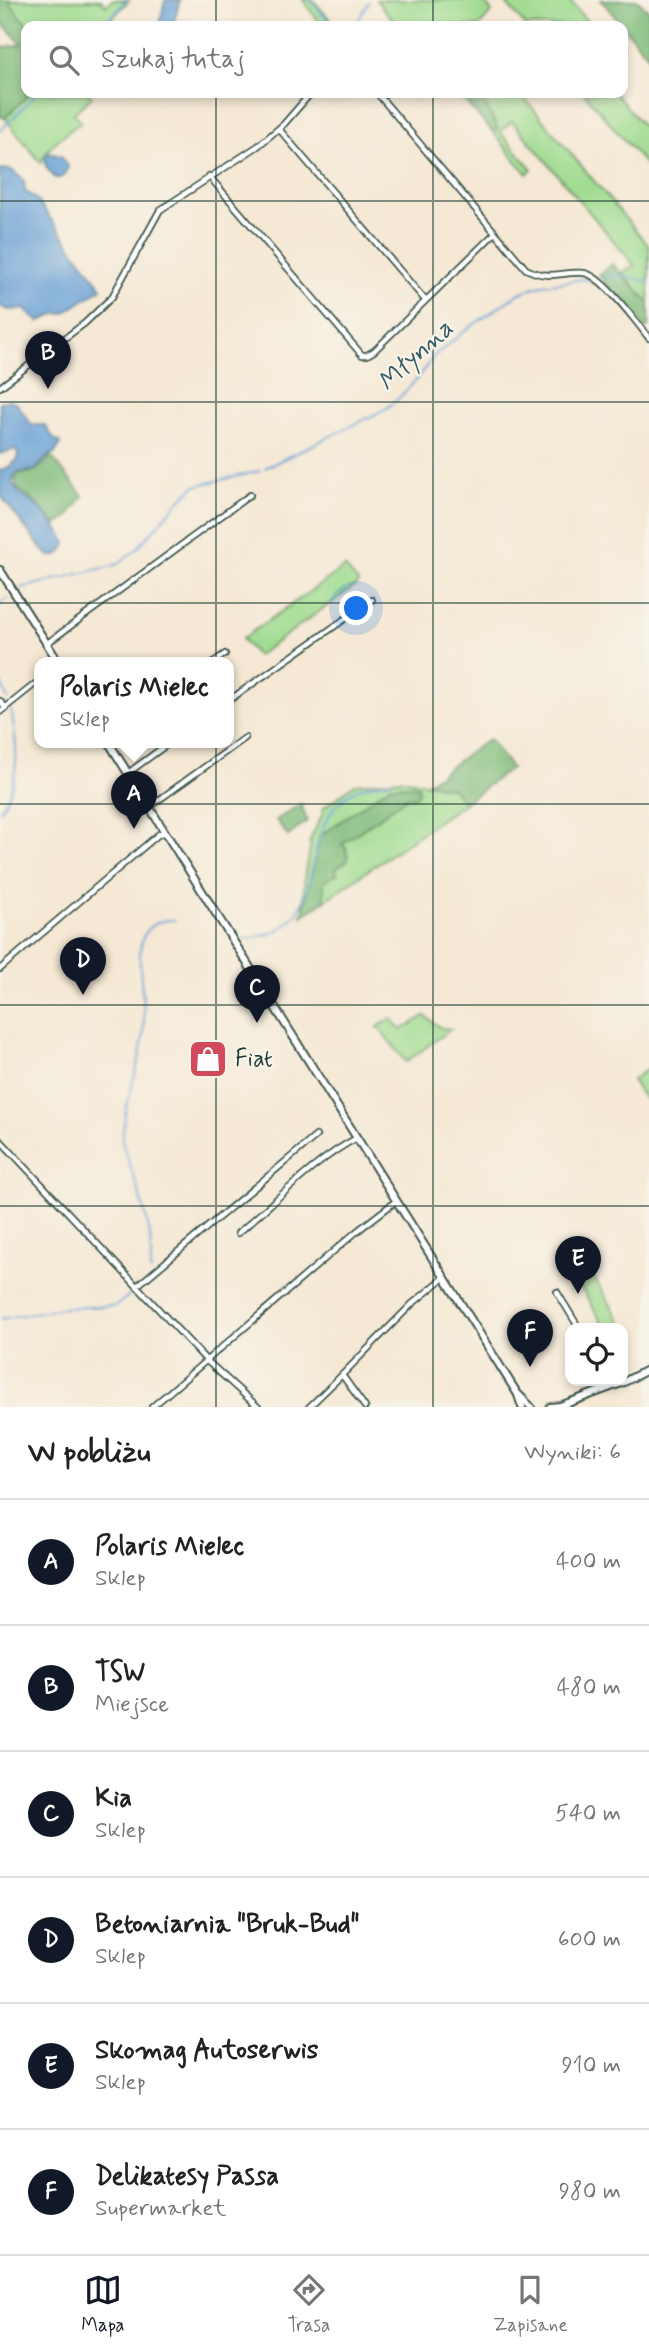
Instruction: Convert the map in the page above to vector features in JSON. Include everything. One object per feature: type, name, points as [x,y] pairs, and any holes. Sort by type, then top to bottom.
[{"type":"street","points":[[0,387],[96,314],[114,293],[160,210],[258,146],[279,130],[308,98]]},
{"type":"street","points":[[381,98],[526,269],[547,276],[581,273],[596,278],[649,338]]},
{"type":"street","points":[[279,130],[425,300]]},
{"type":"street","points":[[209,176],[362,355],[374,351],[495,233]]},
{"type":"street","points":[[46,643],[250,495]]},
{"type":"street","points":[[0,570],[55,657]]},
{"type":"street","points":[[234,697],[372,600]]},
{"type":"street","points":[[221,657],[225,654]]},
{"type":"street","points":[[0,712],[34,685]]},
{"type":"street","points":[[0,701],[6,708]]},
{"type":"street","points":[[234,746],[245,738]]},
{"type":"street","points":[[112,748],[445,1277],[517,1393],[522,1407]]},
{"type":"street","points":[[128,773],[162,748]]},
{"type":"street","points":[[149,807],[231,748]]},
{"type":"street","points":[[0,969],[159,834],[165,832]]},
{"type":"street","points":[[137,1286],[316,1136]]},
{"type":"street","points":[[238,1233],[314,1168],[357,1138]]},
{"type":"street","points":[[0,1140],[206,1361],[258,1407]]},
{"type":"street","points":[[152,1407],[356,1232],[396,1201]]},
{"type":"street","points":[[309,1407],[412,1304],[445,1277]]},
{"type":"street","points":[[557,1292],[576,1323]]},
{"type":"street","points":[[628,1377],[649,1369]]},
{"type":"street","points":[[342,1375],[365,1407]]},
{"type":"street","points":[[550,1407],[559,1406],[607,1386]]},
{"type":"street","points":[[517,1393],[531,1407]]},
{"type":"green space","points":[[0,0],[11,0],[10,3],[24,21],[21,21],[21,43],[0,21]]},
{"type":"green space","points":[[11,0],[101,0],[106,6],[112,0],[129,0],[110,21],[24,21],[10,3]]},
{"type":"green space","points":[[303,0],[313,0],[332,21],[318,21]]},
{"type":"green space","points":[[376,0],[483,0],[492,12],[484,21],[394,21]]},
{"type":"green space","points":[[503,0],[569,0],[587,21],[522,21]]},
{"type":"green space","points":[[601,0],[638,0],[649,11],[649,57],[628,32],[628,21],[619,21]]},
{"type":"green space","points":[[21,44],[21,98],[25,98],[5,118],[0,116],[0,48]]},
{"type":"green space","points":[[25,98],[91,98],[74,113],[81,122],[53,145],[41,163],[5,118]]},
{"type":"green space","points":[[462,98],[524,98],[649,246],[649,303],[622,272],[635,266],[512,121],[500,132],[532,169],[527,174],[492,131],[495,131],[485,105],[467,104]]},
{"type":"green space","points":[[588,98],[619,98],[649,133],[649,169]]},
{"type":"green space","points":[[467,104],[485,104],[498,129],[492,131]]},
{"type":"green space","points":[[612,264],[649,303],[649,326],[645,329],[599,275]]},
{"type":"green space","points":[[51,456],[83,496],[68,517],[57,525],[17,488],[15,479],[19,474],[37,469]]},
{"type":"green space","points":[[345,567],[359,583],[257,656],[242,639]]},
{"type":"green space","points":[[489,739],[511,768],[464,803],[452,788],[427,783]]},
{"type":"green space","points":[[401,779],[452,788],[464,803],[324,901],[324,881],[336,874],[336,868],[348,858],[346,848],[342,844],[407,797],[390,786],[320,836],[303,907],[305,870],[311,845],[309,842],[323,813],[322,809],[355,784]]},
{"type":"green space","points":[[390,786],[418,786],[416,797],[407,797],[342,844],[346,848],[347,861],[336,868],[337,874],[324,881],[324,901],[302,916],[320,836]]},
{"type":"green space","points":[[301,804],[307,821],[288,836],[276,820]]},
{"type":"green space","points":[[425,1016],[441,1028],[451,1029],[406,1062],[378,1027],[391,1018],[401,1030]]},
{"type":"green space","points":[[649,1068],[649,1106],[632,1080]]},
{"type":"green space","points":[[576,1248],[622,1323],[602,1323],[563,1257]]},
{"type":"water","points":[[165,0],[180,0],[174,21],[160,21]]},
{"type":"water","points":[[49,153],[61,156],[68,166],[62,177],[55,178],[46,167],[45,156]]},
{"type":"water","points":[[0,169],[12,170],[24,181],[25,191],[37,200],[102,288],[63,314],[57,313],[39,322],[24,309],[7,310],[0,306]]},
{"type":"water","points":[[9,400],[17,404],[32,425],[45,425],[54,439],[61,443],[55,453],[47,457],[35,470],[16,473],[12,482],[20,493],[44,513],[64,538],[66,544],[62,552],[55,556],[49,556],[42,549],[0,495],[0,470],[9,467],[19,458],[16,449],[0,454],[0,402]]},
{"type":"waterway","points":[[107,21],[127,0]]},
{"type":"waterway","points":[[310,0],[329,21]]},
{"type":"waterway","points":[[358,21],[369,2]]},
{"type":"waterway","points":[[0,131],[32,98]]},
{"type":"waterway","name":"Młynna","points":[[603,277],[632,277],[649,282]]},
{"type":"waterway","name":"Młynna","points":[[265,468],[384,410],[418,378],[434,356],[518,294],[537,286],[584,279],[592,281]]},
{"type":"waterway","name":"Młynna","points":[[21,588],[116,565],[136,550],[195,486],[260,471]]},
{"type":"waterway","name":"Młynna","points":[[0,605],[8,598]]},
{"type":"waterway","name":"Młynna","points":[[0,679],[8,700]]},
{"type":"waterway","name":"Młynna","points":[[0,811],[12,787],[15,774],[16,749],[11,710]]},
{"type":"waterway","points":[[244,939],[274,932],[293,918],[304,898],[323,828],[335,807],[356,790],[393,781]]},
{"type":"waterway","points":[[150,1272],[148,1224],[123,1145],[123,1130],[143,1038],[140,959],[142,941],[154,924],[175,920]]},
{"type":"waterway","points":[[0,1319],[61,1308],[116,1306],[136,1290]]},
{"type":"place","name":"TSW","points":[[48,389]]},
{"type":"place","name":"Polaris Mielec","points":[[134,829]]},
{"type":"place","name":"Betoniarnia \"Bruk-Bud\"","points":[[83,995]]},
{"type":"place","name":"Kia","points":[[257,1023]]},
{"type":"place","name":"Fiat","points":[[208,1059]]},
{"type":"place","name":"Skomag Autoserwis","points":[[578,1294]]},
{"type":"place","name":"Delikatesy Passa","points":[[530,1367]]}]
